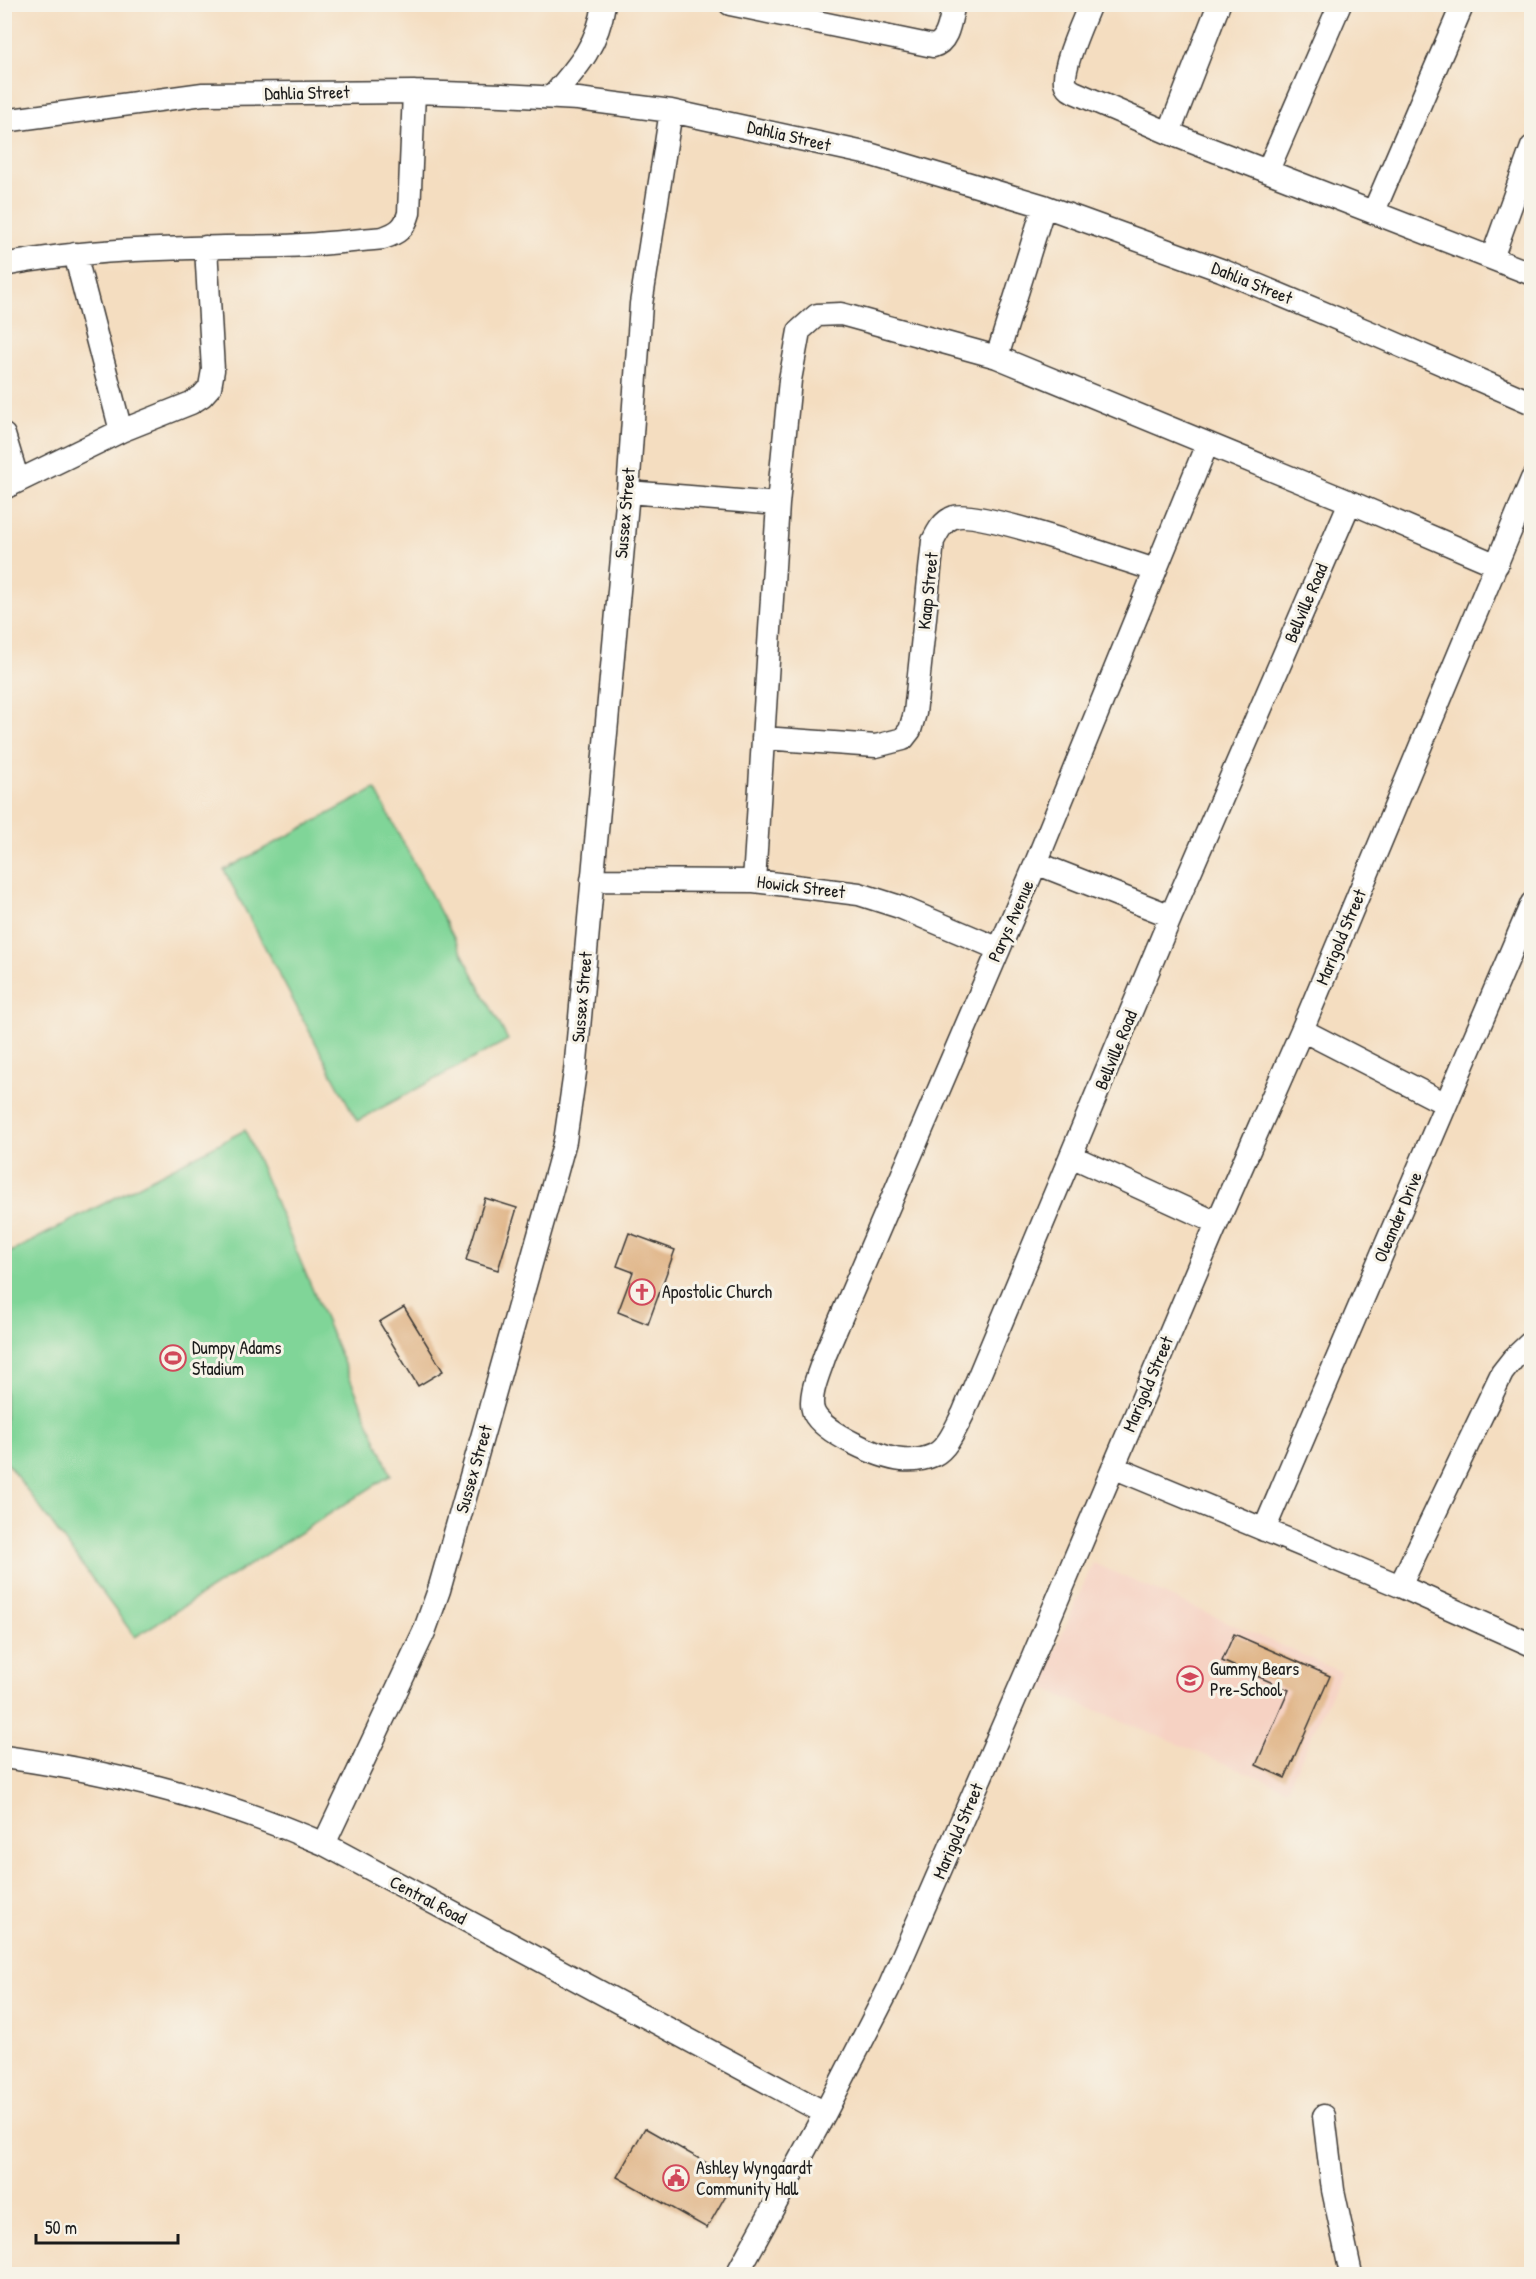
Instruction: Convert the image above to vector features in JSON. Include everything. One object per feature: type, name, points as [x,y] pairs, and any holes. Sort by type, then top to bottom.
[{"type":"street","points":[[552,97],[572,74],[599,32],[604,4]]},
{"type":"street","points":[[730,4],[825,15],[933,46],[941,44],[945,37],[954,4]]},
{"type":"street","points":[[1090,4],[1069,60],[1065,82],[1068,88],[1081,96],[1532,274]]},
{"type":"street","points":[[1168,132],[1219,4]]},
{"type":"street","points":[[1268,170],[1340,4]]},
{"type":"street","points":[[1374,211],[1463,4]]},
{"type":"street","points":[[4,265],[75,254],[206,247],[285,246],[383,238],[396,234],[406,224],[409,213],[414,92]]},
{"type":"street","name":"Dahlia Street","points":[[4,121],[203,94],[414,92],[552,97],[671,111],[723,120],[869,154],[1044,206],[1221,270],[1532,403]]},
{"type":"street","name":"Sussex Street","points":[[324,1844],[424,1632],[439,1590],[565,1142],[574,1081],[628,492],[641,304],[671,111]]},
{"type":"street","points":[[1492,258],[1532,147]]},
{"type":"street","points":[[997,357],[1044,206]]},
{"type":"street","points":[[4,435],[11,484],[202,396],[210,387],[213,370],[206,247]]},
{"type":"street","points":[[75,254],[122,431]]},
{"type":"street","points":[[754,881],[778,504],[794,349],[799,331],[817,315],[841,314],[997,357],[1497,565]]},
{"type":"street","name":"Parys Avenue","points":[[812,1397],[825,1355],[1036,863],[1207,444]]},
{"type":"street","name":"Marigold Street","points":[[737,2274],[825,2113],[888,1990],[1302,1030],[1532,479]]},
{"type":"street","points":[[628,492],[778,504]]},
{"type":"street","name":"Bellville Road","points":[[812,1397],[813,1412],[819,1420],[842,1437],[883,1455],[902,1460],[921,1459],[936,1454],[946,1444],[963,1414],[1171,916],[1350,502]]},
{"type":"street","name":"Kaap Street","points":[[763,738],[876,746],[903,739],[910,730],[915,713],[933,541],[938,530],[955,517],[970,516],[1038,533],[1155,570]]},
{"type":"street","points":[[1036,863],[1171,916]]},
{"type":"street","name":"Howick Street","points":[[592,880],[754,881],[859,894],[900,907],[999,948]]},
{"type":"street","name":"Oleander Drive","points":[[1264,1530],[1446,1104],[1527,927],[1532,903]]},
{"type":"street","points":[[1302,1030],[1446,1104]]},
{"type":"street","points":[[1071,1156],[1217,1223]]},
{"type":"street","points":[[1400,1586],[1502,1373],[1532,1341]]},
{"type":"street","points":[[1113,1467],[1400,1586],[1532,1645]]},
{"type":"street","name":"Central Road","points":[[4,1756],[111,1776],[188,1795],[235,1810],[324,1844],[825,2113]]},
{"type":"street","points":[[1324,2116],[1333,2190],[1351,2274]]},
{"type":"shaded area","name":"Gummy Bears Pre-School","points":[[1093,1563],[1341,1672],[1287,1789],[1039,1687]]},
{"type":"green space","points":[[375,789],[508,1040],[357,1121],[224,870]]},
{"type":"green space","name":"Dumpy Adams Stadium","points":[[245,1130],[391,1475],[135,1637],[5,1460],[5,1255]]},
{"type":"building","points":[[485,1198],[517,1208],[498,1270],[466,1260]]},
{"type":"building","name":"Apostolic Church","points":[[629,1233],[675,1250],[648,1324],[618,1312],[633,1272],[617,1266]]},
{"type":"building","points":[[404,1307],[443,1371],[418,1386],[379,1322]]},
{"type":"building","points":[[1234,1634],[1330,1676],[1285,1778],[1256,1765],[1289,1690],[1222,1661]]},
{"type":"building","name":"Ashley Wyngaardt Community Hall","points":[[645,2128],[735,2179],[707,2228],[617,2177]]},
{"type":"place","name":"Apostolic Church","points":[[642,1292]]},
{"type":"place","name":"Dumpy Adams Stadium","points":[[173,1358]]},
{"type":"place","name":"Gummy Bears Pre-School","points":[[1190,1679]]},
{"type":"place","name":"Ashley Wyngaardt Community Hall","points":[[676,2178]]}]
